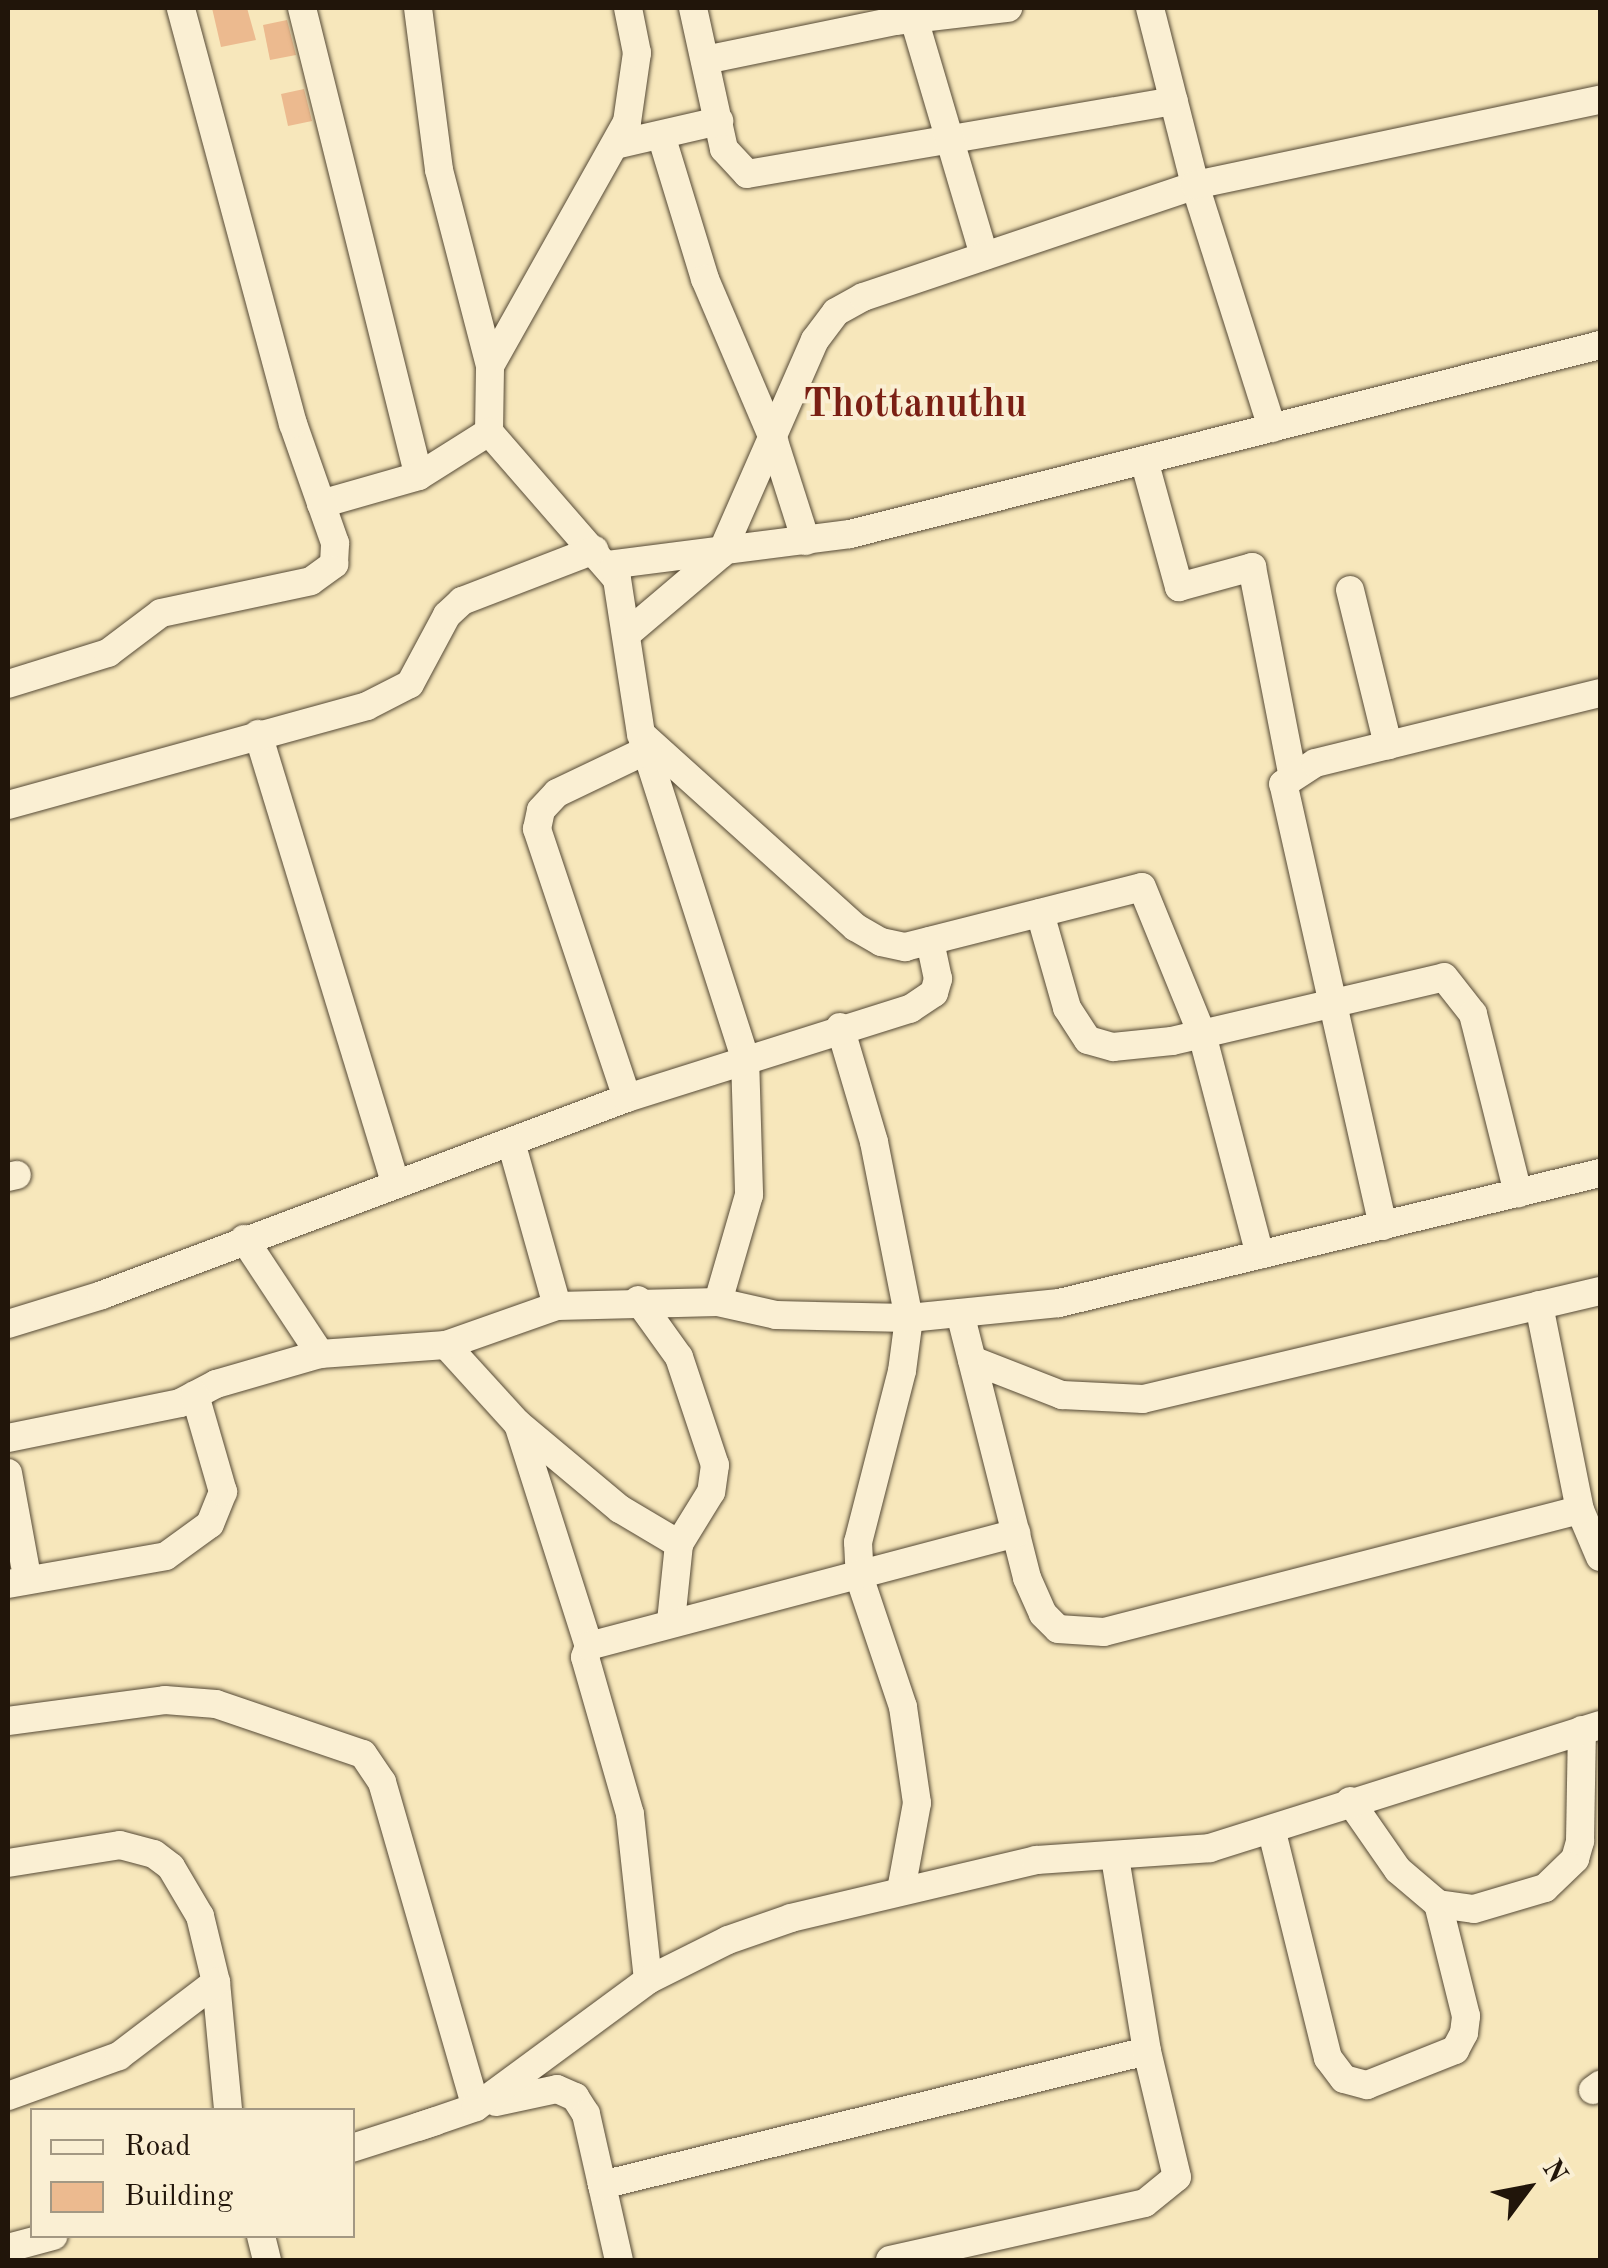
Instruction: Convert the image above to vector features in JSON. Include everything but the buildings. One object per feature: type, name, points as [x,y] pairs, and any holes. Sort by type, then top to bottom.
[{"type":"street","points":[[8,684],[108,653],[161,614],[329,572],[335,543],[293,424],[181,8]]},
{"type":"street","points":[[302,8],[420,476]]},
{"type":"street","points":[[418,8],[439,170],[490,366],[489,432],[601,558],[629,632],[644,742],[744,1057],[749,1195],[718,1302]]},
{"type":"street","points":[[490,366],[515,311],[618,144],[636,86],[628,8]]},
{"type":"street","points":[[693,8],[724,149],[747,174],[1174,101]]},
{"type":"street","points":[[705,60],[914,19],[1008,8]]},
{"type":"street","points":[[1150,8],[1195,185],[1272,428]]},
{"type":"street","points":[[914,19],[952,137],[984,256]]},
{"type":"street","points":[[629,632],[722,554],[816,340],[836,312],[864,296],[1195,185],[1600,100]]},
{"type":"street","points":[[618,144],[719,122]]},
{"type":"street","points":[[661,135],[705,279],[774,441],[806,541]]},
{"type":"street","points":[[8,806],[398,692],[462,600],[601,558],[722,554],[806,541],[1600,346]]},
{"type":"street","points":[[321,504],[420,476],[489,432]]},
{"type":"street","points":[[1144,460],[1179,586],[1252,567],[1292,772]]},
{"type":"street","points":[[1350,590],[1388,745]]},
{"type":"street","points":[[1383,1226],[1283,804],[1283,784],[1292,772],[1600,693]]},
{"type":"street","points":[[258,734],[394,1183]]},
{"type":"street","points":[[644,742],[854,927],[905,948],[1142,887],[1202,1034],[1260,1255]]},
{"type":"street","points":[[626,1098],[537,828],[541,810],[557,793],[644,742]]},
{"type":"street","points":[[1040,913],[1067,1008],[1088,1040],[1113,1047],[1202,1034],[1331,999],[1433,977],[1453,983],[1473,1014],[1518,1193]]},
{"type":"street","points":[[8,1324],[626,1098],[744,1057],[910,1009],[934,993],[938,980],[930,941]]},
{"type":"street","points":[[840,1027],[874,1142],[909,1318],[902,1370],[861,1527],[860,1578],[903,1707],[911,1754],[916,1836],[901,1890]]},
{"type":"street","points":[[510,1142],[557,1306]]},
{"type":"street","points":[[8,1438],[195,1395],[320,1354],[446,1345],[557,1306],[638,1300],[718,1302],[776,1315],[909,1318],[1059,1302],[1600,1174]]},
{"type":"street","points":[[244,1239],[320,1354]]},
{"type":"street","points":[[972,1360],[1062,1395],[1143,1399],[1600,1291]]},
{"type":"street","points":[[638,1300],[679,1357],[715,1465],[712,1492],[679,1544],[672,1622]]},
{"type":"street","points":[[1539,1305],[1580,1510],[1600,1556]]},
{"type":"street","points":[[960,1314],[1016,1532],[1043,1614],[1058,1629],[1082,1634],[1580,1510]]},
{"type":"street","points":[[446,1345],[517,1423],[620,1509],[679,1544]]},
{"type":"street","points":[[8,1473],[17,1580],[166,1556],[210,1524],[223,1492],[195,1395]]},
{"type":"street","points":[[517,1423],[589,1646],[585,1657],[630,1814],[648,1980]]},
{"type":"street","points":[[589,1646],[672,1622],[860,1578],[1016,1532]]},
{"type":"street","points":[[8,1721],[165,1700],[216,1704],[364,1754],[382,1782],[476,2107]]},
{"type":"street","points":[[418,2127],[476,2107],[648,1980],[728,1940],[901,1890],[1036,1860],[1210,1848],[1272,1832],[1350,1801],[1591,1727],[1575,1859],[1545,1888],[1474,1909],[1438,1904],[1398,1870],[1350,1801]]},
{"type":"street","points":[[1272,1832],[1328,2058],[1344,2079],[1368,2085],[1455,2050],[1464,2034],[1466,2016],[1438,1904]]},
{"type":"street","points":[[8,1863],[120,1845],[154,1854],[187,1887],[216,1982],[228,2108]]},
{"type":"street","points":[[890,2260],[1145,2203],[1170,2189],[1177,2177],[1176,2155],[1146,2052],[1115,1856]]},
{"type":"street","points":[[8,2096],[119,2056],[216,1982]]},
{"type":"street","points":[[602,2185],[1146,2052]]},
{"type":"street","points":[[355,2147],[530,2090],[558,2088],[586,2114],[620,2260]]},
{"type":"street","points":[[8,2248],[46,2238]]},
{"type":"district","name":"Thottanuthu","points":[[915,406]]}]
